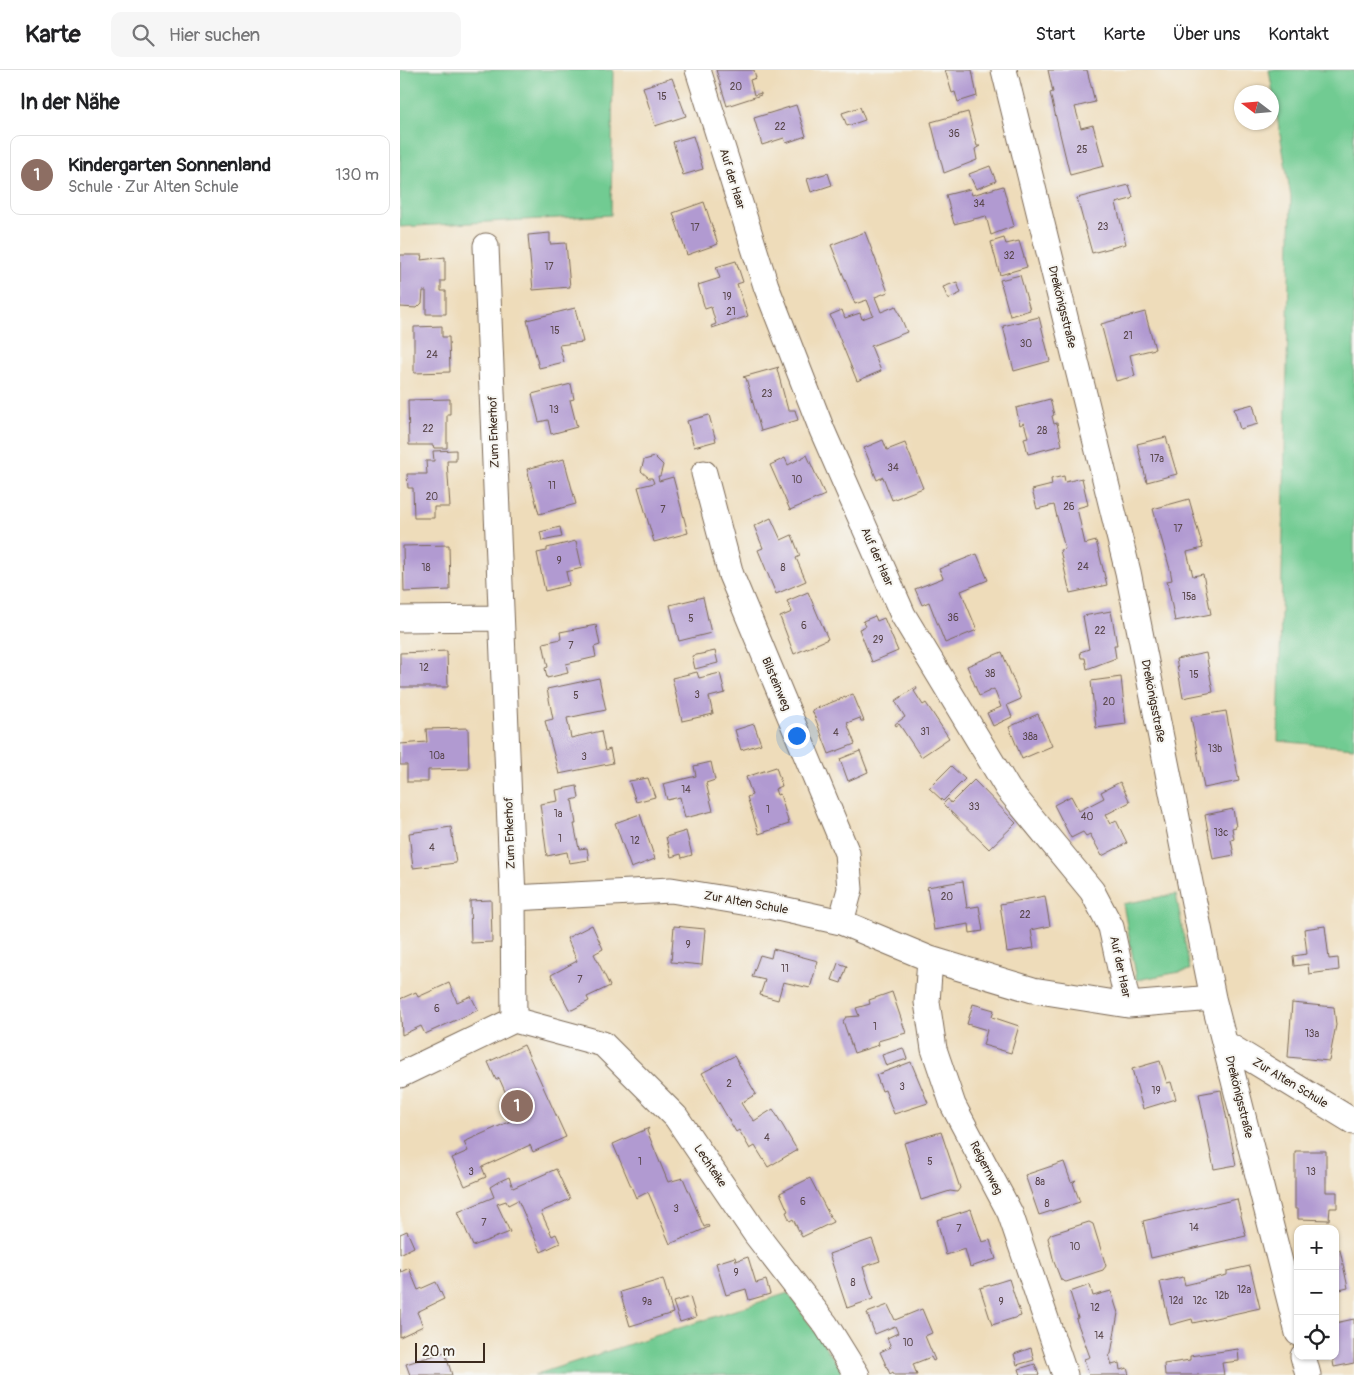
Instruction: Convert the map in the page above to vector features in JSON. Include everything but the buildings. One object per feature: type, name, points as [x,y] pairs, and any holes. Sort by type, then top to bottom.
[{"type":"street","name":"Auf der Haar","points":[[698,70],[766,286],[822,430],[903,615],[1008,788],[1092,891],[1111,927],[1128,1005]]},
{"type":"street","name":"Dreikönigsstraße","points":[[1004,70],[1128,572],[1213,998],[1294,1318]]},
{"type":"street","name":"Zum Enkerhof","points":[[486,246],[513,898]]},
{"type":"street","name":"Bilsteinweg","points":[[704,473],[731,575],[847,853],[850,889],[841,922]]},
{"type":"street","points":[[400,619],[501,618]]},
{"type":"street","name":"Zur Alten Schule","points":[[513,898],[671,890],[773,907],[841,922],[930,959],[1033,990],[1128,1005],[1213,998]]},
{"type":"street","points":[[400,1074],[514,1020],[513,898]]},
{"type":"street","name":"Reigernweg","points":[[930,959],[927,1002],[934,1049],[954,1105],[1010,1213],[1065,1375]]},
{"type":"street","name":"Lechteike","points":[[514,1020],[603,1044],[676,1117],[755,1233],[826,1325],[856,1375]]},
{"type":"street","name":"Zur Alten Schule","points":[[1226,1044],[1354,1122]]},
{"type":"street","points":[[1304,1360],[1308,1375]]},
{"type":"green space","points":[[400,70],[613,70],[611,215],[400,227]]},
{"type":"green space","points":[[1269,70],[1354,70],[1354,748],[1278,741],[1291,197],[1279,128],[1279,85],[1272,85]]},
{"type":"green space","points":[[1176,894],[1190,970],[1137,980],[1123,904]]},
{"type":"green space","points":[[788,1293],[845,1375],[534,1375]]},
{"type":"place","name":"Kindergarten Sonnenland","points":[[517,1106]]}]
